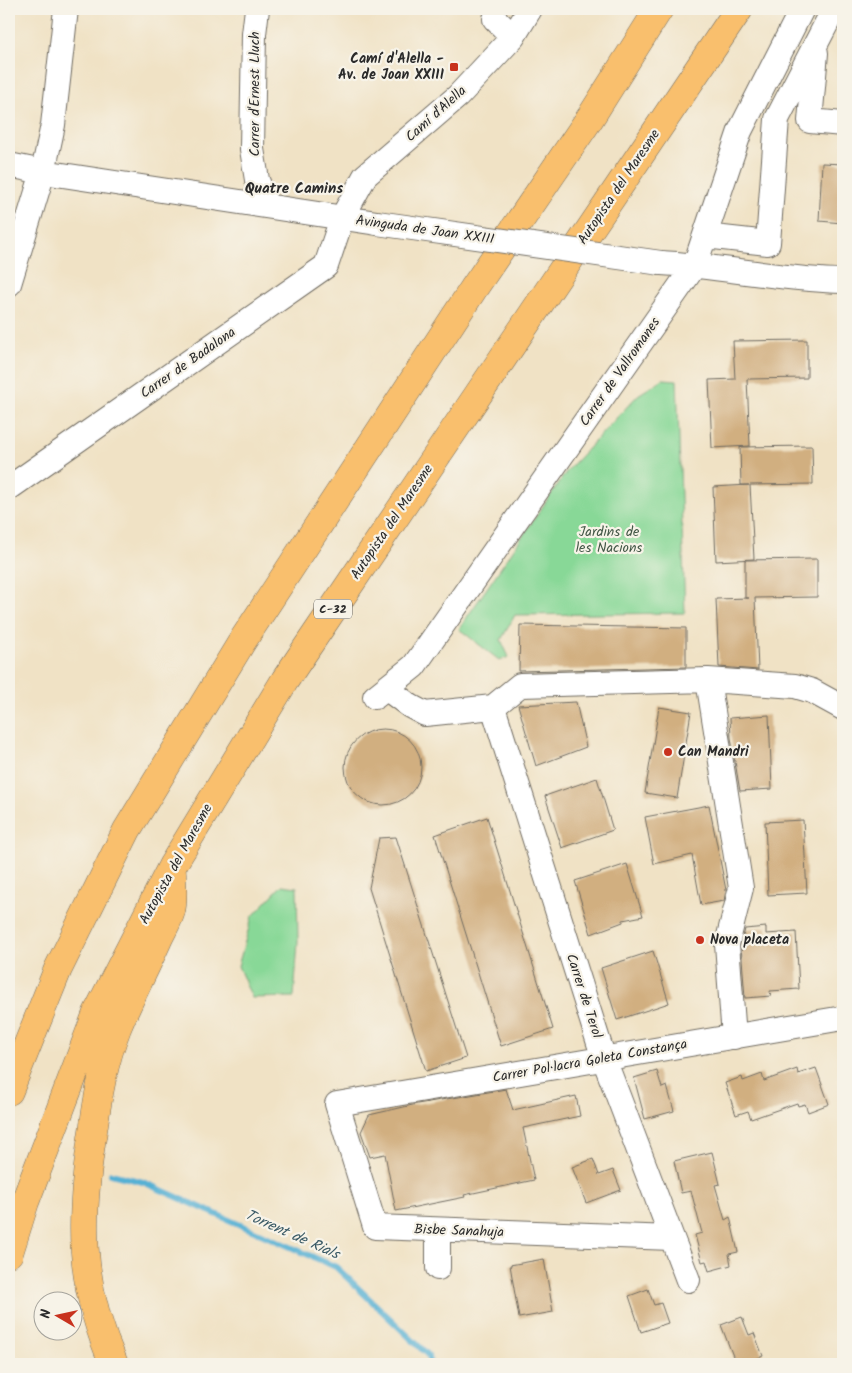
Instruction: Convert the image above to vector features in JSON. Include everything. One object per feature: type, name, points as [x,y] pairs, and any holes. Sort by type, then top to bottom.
[{"type":"highway","points":[[590,118],[653,9]]},
{"type":"highway","points":[[9,1091],[58,969],[127,830],[243,640],[474,288],[590,118],[659,9]]},
{"type":"highway","name":"Autopista del Maresme","points":[[9,1253],[25,1202],[97,1012],[172,866],[285,680],[739,9]]},
{"type":"highway","points":[[114,1364],[103,1340],[94,1310],[84,1257],[83,1222],[88,1161],[101,1084],[117,1028],[172,910],[172,866]]},
{"type":"street","points":[[11,271],[43,172],[53,125],[66,9]]},
{"type":"street","name":"Carrer d'Ernest Lluch","points":[[257,9],[254,34],[252,149],[257,180],[267,206]]},
{"type":"street","name":"Camí d'Alella","points":[[342,218],[365,176],[458,96],[513,37],[530,9]]},
{"type":"street","name":"Carrer de Vallromanes","points":[[493,707],[425,714],[380,692],[414,666],[695,265],[740,131],[802,9]]},
{"type":"street","points":[[704,236],[768,243],[777,119],[834,9]]},
{"type":"street","points":[[495,19],[513,37]]},
{"type":"street","points":[[818,42],[810,122],[843,124]]},
{"type":"street","points":[[740,131],[762,128],[777,119]]},
{"type":"street","name":"Avinguda de Joan XXIII","points":[[9,165],[43,172],[342,218],[661,263],[695,265],[820,280],[843,280]]},
{"type":"street","name":"Carrer de Badalona","points":[[9,488],[326,266],[342,218]]},
{"type":"street","points":[[493,707],[520,685],[708,680],[795,686],[812,690],[843,708]]},
{"type":"street","points":[[708,680],[741,888],[727,944],[734,1037]]},
{"type":"street","name":"Carrer de Terol","points":[[493,707],[604,1058],[688,1280]]},
{"type":"street","name":"Carrer Pol·lacra Goleta Constança","points":[[337,1104],[843,1018]]},
{"type":"street","name":"Bisbe Sanahuja","points":[[337,1104],[375,1228],[672,1238]]},
{"type":"street","points":[[438,1230],[438,1268]]},
{"type":"green space","name":"Jardins de les Nacions","points":[[663,379],[677,380],[685,613],[515,615],[501,640],[509,657],[499,660],[459,629],[567,471],[638,395]]},
{"type":"green space","points":[[282,885],[297,887],[298,942],[294,997],[252,998],[238,966],[252,917]]},
{"type":"building","points":[[822,163],[843,164],[843,223],[819,221]]},
{"type":"building","points":[[807,340],[807,378],[747,379],[750,446],[712,448],[709,380],[735,379],[733,341]]},
{"type":"building","points":[[812,446],[813,484],[750,485],[754,559],[716,561],[713,487],[749,485],[741,485],[740,447]]},
{"type":"building","points":[[817,559],[817,597],[755,598],[758,670],[719,667],[716,599],[749,598],[745,598],[745,560]]},
{"type":"building","points":[[520,625],[686,628],[686,667],[519,671]]},
{"type":"building","points":[[576,702],[586,747],[536,766],[518,705]]},
{"type":"building","name":"Can Mandri","points":[[659,707],[691,712],[677,798],[645,793]]},
{"type":"building","points":[[769,715],[772,789],[740,791],[731,738],[730,718]]},
{"type":"building","points":[[383,729],[398,732],[410,740],[418,752],[421,767],[418,782],[410,794],[398,802],[383,805],[368,802],[356,794],[348,782],[345,767],[348,752],[356,740],[368,732]]},
{"type":"building","points":[[597,778],[613,830],[562,848],[545,796]]},
{"type":"building","points":[[709,805],[726,890],[724,901],[701,905],[692,855],[654,864],[645,817]]},
{"type":"building","points":[[487,817],[553,1029],[501,1046],[435,835]]},
{"type":"building","points":[[803,820],[807,893],[768,895],[765,822]]},
{"type":"building","points":[[396,837],[466,1058],[426,1071],[369,888],[379,838]]},
{"type":"building","points":[[627,864],[643,916],[623,920],[623,922],[591,934],[575,881]]},
{"type":"building","points":[[766,927],[766,934],[796,932],[799,989],[770,991],[771,996],[745,998],[741,945],[745,929]]},
{"type":"building","points":[[653,951],[669,1003],[617,1020],[601,968]]},
{"type":"building","points":[[816,1068],[829,1104],[808,1112],[805,1104],[798,1106],[797,1103],[751,1119],[748,1111],[736,1115],[725,1083],[742,1077],[743,1081],[762,1074],[764,1081],[797,1069],[798,1074]]},
{"type":"building","points":[[657,1071],[662,1088],[667,1086],[674,1111],[645,1119],[634,1078]]},
{"type":"building","points":[[506,1089],[513,1110],[576,1096],[580,1116],[523,1128],[534,1180],[396,1211],[385,1154],[370,1157],[361,1132],[369,1115],[417,1104]]},
{"type":"building","points":[[712,1152],[720,1184],[715,1185],[725,1220],[730,1217],[738,1252],[729,1254],[731,1265],[709,1271],[706,1261],[702,1262],[695,1235],[702,1233],[691,1191],[681,1193],[674,1161]]},
{"type":"building","points":[[593,1159],[599,1175],[613,1170],[621,1190],[586,1203],[572,1167]]},
{"type":"building","points":[[544,1259],[553,1312],[519,1318],[510,1265]]},
{"type":"building","points":[[648,1289],[654,1305],[661,1303],[668,1323],[641,1332],[629,1296]]},
{"type":"building","points":[[742,1317],[749,1335],[754,1333],[763,1356],[744,1364],[736,1364],[721,1325]]},
{"type":"waterway","name":"Torrent de Rials","points":[[111,1174],[143,1182],[336,1267],[428,1355],[430,1364]]},
{"type":"place","name":"Camí d'Alella - Av. de Joan XXIII","points":[[454,67]]},
{"type":"place","name":"Can Mandri","points":[[668,752]]},
{"type":"place","name":"Nova placeta","points":[[700,940]]},
{"type":"district","name":"Quatre Camins","points":[[294,189]]}]
